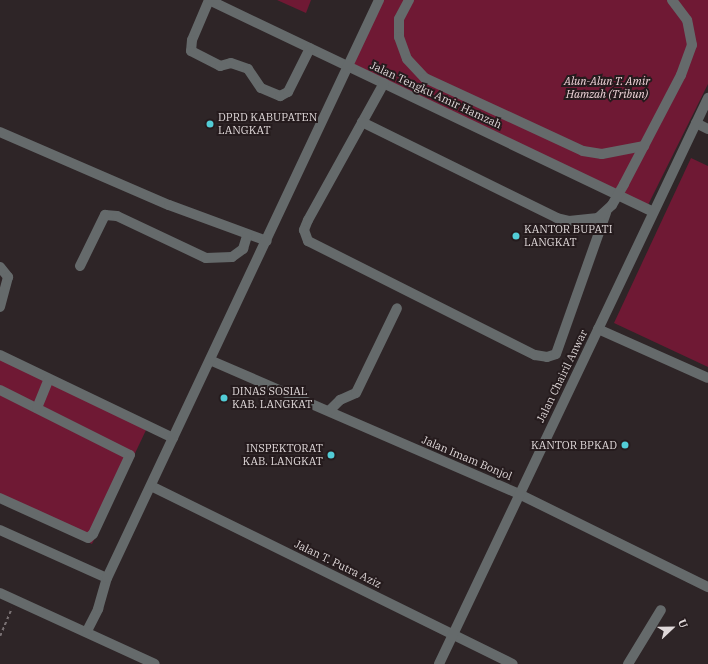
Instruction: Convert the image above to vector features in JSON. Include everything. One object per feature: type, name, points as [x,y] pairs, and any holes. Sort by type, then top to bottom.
[{"type":"street","name":"Jalan Tengku Amir Hamzah","points":[[209,0],[652,211]]},
{"type":"street","points":[[209,0],[192,40],[192,51],[220,66],[231,63],[248,69],[261,88],[280,96],[288,92],[310,48]]},
{"type":"street","points":[[87,631],[98,609],[107,578],[212,361],[347,66],[379,0]]},
{"type":"street","points":[[409,0],[399,19],[399,37],[407,59],[425,78],[583,151],[602,154],[644,146]]},
{"type":"street","points":[[384,83],[308,220],[305,237],[331,254],[535,355],[547,358],[556,354],[606,213],[644,146],[692,45],[688,20],[672,0]]},
{"type":"street","name":"Jalan Chairil Anwar","points":[[439,664],[598,329],[652,211],[708,98]]},
{"type":"street","points":[[362,122],[557,218],[581,221],[606,213]]},
{"type":"street","points":[[696,123],[708,129]]},
{"type":"street","points":[[0,132],[247,236],[267,241]]},
{"type":"street","points":[[80,266],[105,215],[117,216],[206,258],[232,257],[244,248],[247,236]]},
{"type":"street","points":[[0,267],[8,277],[0,306]]},
{"type":"street","points":[[328,412],[340,400],[356,393],[397,308]]},
{"type":"street","points":[[598,329],[708,378]]},
{"type":"street","points":[[0,355],[174,438]]},
{"type":"street","name":"Jalan Imam Bonjol","points":[[212,361],[519,494],[708,587]]},
{"type":"street","points":[[37,408],[49,378]]},
{"type":"street","points":[[0,390],[129,451],[129,458],[93,534],[88,538],[0,498]]},
{"type":"street","name":"Jalan T. Putra Aziz","points":[[151,486],[454,633],[513,664]]},
{"type":"street","points":[[0,530],[107,578]]},
{"type":"street","points":[[0,593],[87,631],[155,664]]},
{"type":"street","points":[[628,664],[660,610]]},
{"type":"path","points":[[0,636],[16,601]]},
{"type":"green space","points":[[277,0],[311,0],[306,13]]},
{"type":"green space","name":"Alun-Alun T. Amir Hamzah (Tribun)","points":[[382,0],[708,0],[708,84],[647,207],[350,65]]},
{"type":"green space","points":[[691,158],[708,166],[708,367],[614,323]]},
{"type":"green space","points":[[0,358],[147,428],[92,544],[0,502]]},
{"type":"place","name":"DPRD KABUPATEN LANGKAT","points":[[210,124]]},
{"type":"place","name":"KANTOR BUPATI LANGKAT","points":[[516,236]]},
{"type":"place","name":"DINAS SOSIAL KAB. LANGKAT","points":[[224,398]]},
{"type":"place","name":"KANTOR BPKAD","points":[[625,445]]},
{"type":"place","name":"INSPEKTORAT KAB. LANGKAT","points":[[331,455]]}]
